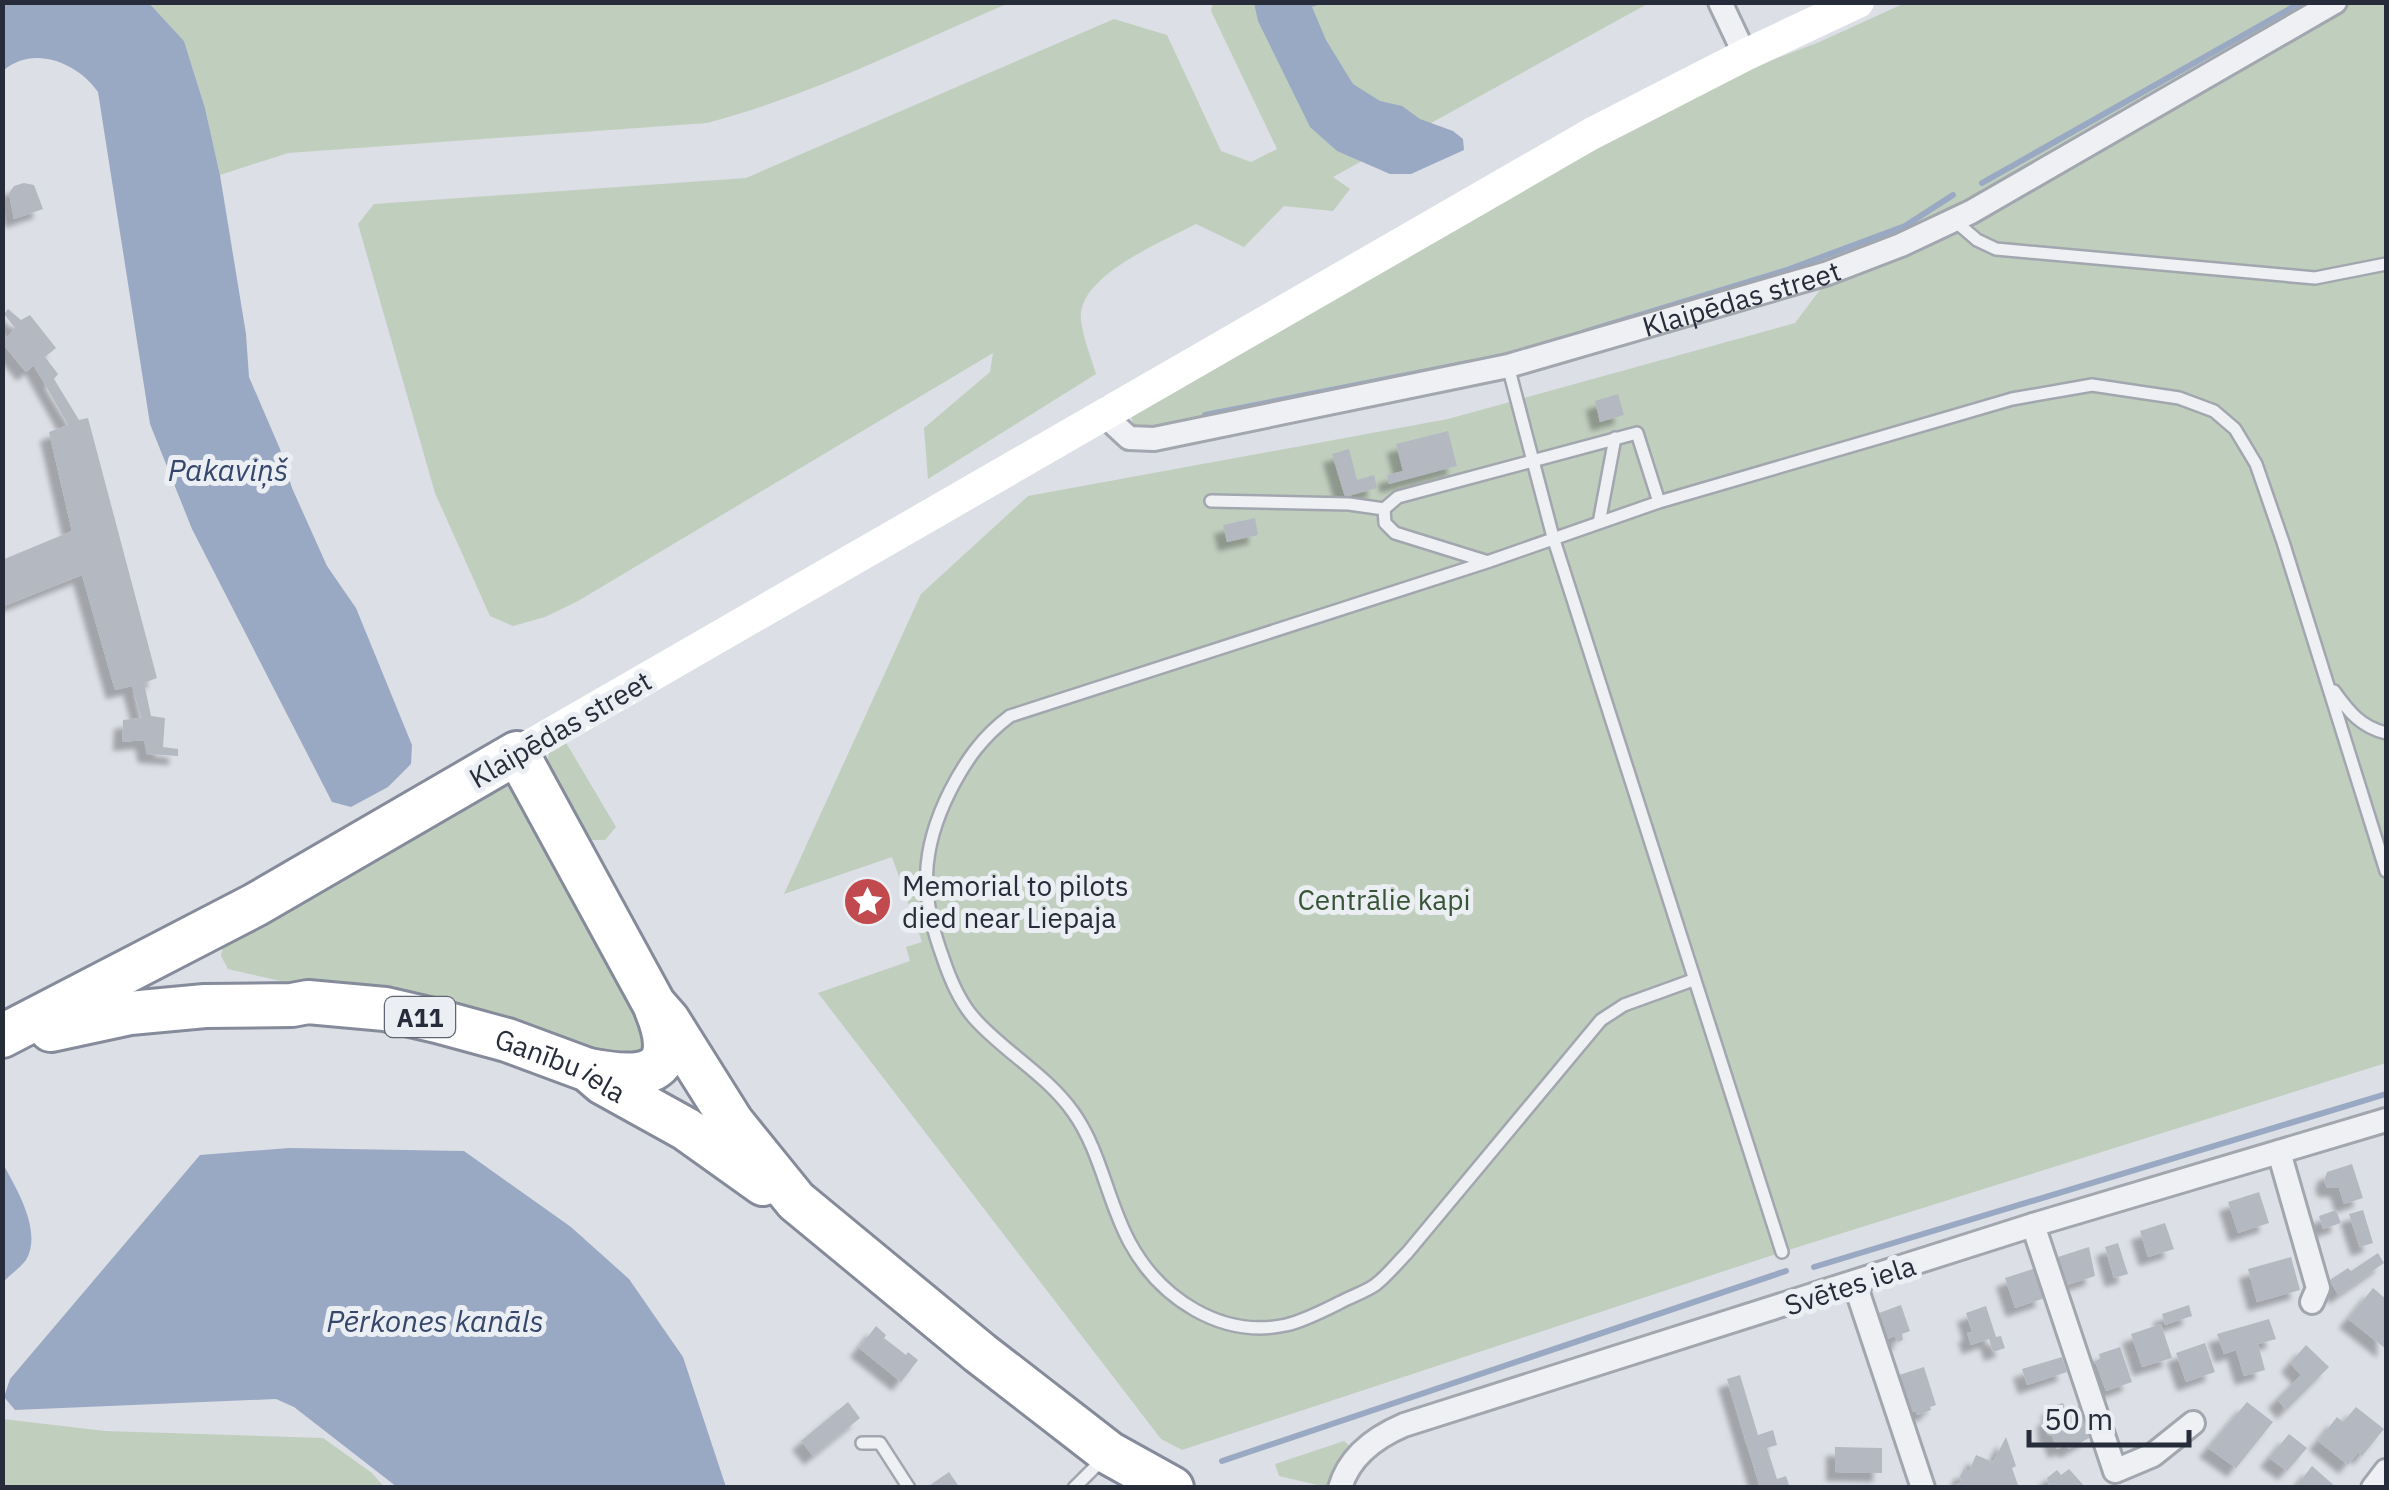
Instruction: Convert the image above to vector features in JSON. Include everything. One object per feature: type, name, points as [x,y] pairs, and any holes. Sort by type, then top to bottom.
[{"type":"highway","name":"Klaipēdas street","points":[[2,1036],[216,926],[517,752]]},
{"type":"highway","name":"Ganību iela","points":[[517,752],[654,1004],[732,1122],[796,1201],[980,1353],[1109,1453],[1167,1486]]},
{"type":"highway","points":[[216,926],[205,956],[214,976],[246,990],[308,1002]]},
{"type":"highway","name":"Ganību iela","points":[[2,1044],[63,1026],[130,1013],[205,1006],[308,1002],[385,1010],[507,1040],[588,1070],[603,1083],[686,1129],[780,1197],[796,1201]]},
{"type":"highway","points":[[588,1070],[626,1077],[652,1071],[665,1055],[665,1031],[654,1004]]},
{"type":"main road","name":"Klaipēdas street","points":[[517,752],[1591,134],[1858,2]]},
{"type":"street","points":[[1720,2],[1745,55]]},
{"type":"street","name":"Klaipēdas street","points":[[1110,409],[1115,424],[1129,438],[1154,439],[1508,366],[1828,273],[1954,221],[2335,2]]},
{"type":"street","name":"Svētes iela","points":[[1340,1488],[1358,1456],[1378,1436],[1404,1424],[2033,1226],[2386,1120]]},
{"type":"street","points":[[2279,1152],[2318,1288],[2312,1302]]},
{"type":"street","points":[[2033,1226],[2115,1471],[2153,1455],[2193,1423]]},
{"type":"street","points":[[1855,1284],[1923,1488]]},
{"type":"street","points":[[2372,1488],[2386,1471]]},
{"type":"lane","points":[[1954,221],[1996,250],[2315,278],[2386,264]]},
{"type":"lane","points":[[1508,366],[1554,537],[1782,1252]]},
{"type":"lane","points":[[1693,980],[1624,1004],[1601,1020],[1407,1253],[1374,1285],[1286,1325],[1252,1327],[1219,1323],[1166,1291],[1144,1266],[1128,1240],[1097,1157],[1073,1112],[1044,1080],[974,1018],[952,984],[933,932],[926,859],[934,824],[960,772],[983,736],[1010,716],[1487,562],[1659,502],[2012,399],[2092,386],[2180,398],[2214,411],[2235,429],[2256,464],[2386,871]]},
{"type":"lane","points":[[1384,509],[1398,496],[1638,434],[1659,502]]},
{"type":"lane","points":[[1599,523],[1615,438]]},
{"type":"lane","points":[[1211,501],[1349,504],[1384,509]]},
{"type":"lane","points":[[1384,509],[1385,522],[1395,532],[1487,562]]},
{"type":"lane","points":[[2326,679],[2349,712],[2370,729],[2386,734]]},
{"type":"lane","points":[[862,1443],[880,1443],[909,1488]]},
{"type":"lane","points":[[1074,1488],[1109,1453]]},
{"type":"green space","points":[[149,3],[1009,3],[822,84],[707,123],[288,153],[220,175],[184,41]]},
{"type":"green space","points":[[1213,3],[1649,3],[1333,177],[1350,189],[1333,211],[1284,206],[1244,247],[1196,224],[1125,262],[1092,289],[1083,304],[1082,327],[1096,374],[928,479],[924,428],[990,372],[993,353],[578,601],[545,617],[513,626],[490,616],[435,493],[358,224],[374,204],[746,178],[1114,19],[1167,35],[1221,151],[1251,162],[1277,149],[1211,11]]},
{"type":"green space","name":"Centrālie kapi","points":[[1905,3],[2386,3],[2386,1063],[1782,1252],[1182,1450],[1161,1439],[818,993],[910,961],[906,947],[922,942],[892,857],[784,894],[921,594],[1028,496],[1448,419],[1795,323],[1844,258],[1578,341],[1198,422],[1136,430],[1130,414],[1632,124],[1746,70]]},
{"type":"green space","points":[[565,741],[616,827],[605,840],[585,840],[545,769],[550,750]]},
{"type":"green space","points":[[502,784],[514,786],[644,1012],[647,1043],[634,1062],[228,969],[221,956],[225,938]]},
{"type":"green space","points":[[3,1419],[105,1431],[323,1438],[372,1473],[384,1487],[3,1487]]},
{"type":"green space","points":[[1344,1441],[1353,1449],[1326,1487],[1279,1476],[1275,1464]]},
{"type":"water","name":"Pakaviņš","points":[[3,2],[149,3],[184,41],[220,175],[246,334],[249,377],[292,488],[327,566],[356,608],[412,745],[411,764],[388,787],[351,807],[332,802],[192,529],[150,424],[98,92],[79,73],[54,60],[28,59],[3,71]]},
{"type":"water","points":[[1254,3],[1323,3],[1312,7],[1326,40],[1353,84],[1380,101],[1402,106],[1420,119],[1453,131],[1463,139],[1464,150],[1411,174],[1390,174],[1337,151],[1310,127],[1258,21]]},
{"type":"water","name":"Pērkones kanāls","points":[[289,1148],[464,1151],[571,1227],[629,1279],[683,1357],[726,1487],[397,1487],[294,1407],[276,1399],[15,1410],[4,1397],[10,1379],[200,1155]]},
{"type":"water","points":[[2,1162],[26,1210],[31,1236],[26,1260],[3,1282]]},
{"type":"building","points":[[34,185],[43,209],[14,219],[9,193],[14,186]]},
{"type":"building","points":[[8,309],[21,320],[30,315],[56,348],[45,357],[58,374],[54,379],[79,420],[88,418],[157,678],[144,683],[151,716],[165,718],[163,747],[178,749],[178,756],[147,754],[144,740],[122,742],[123,720],[141,718],[132,686],[115,690],[82,575],[2,607],[2,560],[72,531],[49,432],[68,425],[34,365],[26,372],[2,343],[15,328],[4,314]]},
{"type":"building","points":[[1618,394],[1624,415],[1600,422],[1595,401]]},
{"type":"building","points":[[1448,431],[1457,466],[1389,484],[1387,475],[1403,471],[1396,444]]},
{"type":"building","points":[[1349,449],[1357,480],[1374,475],[1377,488],[1345,497],[1332,454]]},
{"type":"building","points":[[1255,518],[1258,535],[1227,542],[1223,525]]},
{"type":"building","points":[[2352,1164],[2363,1198],[2344,1204],[2339,1188],[2327,1188],[2324,1181],[2327,1172]]},
{"type":"building","points":[[2259,1192],[2269,1223],[2238,1233],[2228,1202]]},
{"type":"building","points":[[2336,1210],[2341,1223],[2323,1229],[2319,1216]]},
{"type":"building","points":[[2363,1210],[2373,1243],[2360,1247],[2349,1214]]},
{"type":"building","points":[[2165,1223],[2174,1249],[2148,1257],[2140,1231]]},
{"type":"building","points":[[2118,1243],[2128,1274],[2114,1278],[2105,1247]]},
{"type":"building","points":[[2089,1247],[2095,1276],[2064,1286],[2058,1257]]},
{"type":"building","points":[[2378,1253],[2384,1263],[2338,1295],[2330,1280]]},
{"type":"building","points":[[2291,1257],[2300,1290],[2257,1302],[2248,1269]]},
{"type":"building","points":[[2036,1268],[2045,1298],[2015,1308],[2005,1278]]},
{"type":"building","points":[[2373,1288],[2386,1299],[2386,1349],[2348,1319]]},
{"type":"building","points":[[1901,1305],[1910,1331],[1897,1342],[1895,1336],[1887,1339],[1879,1313]]},
{"type":"building","points":[[2189,1305],[2192,1316],[2165,1325],[2162,1314]]},
{"type":"building","points":[[1986,1306],[1996,1337],[2001,1336],[2005,1348],[1993,1352],[1989,1339],[1971,1345],[1967,1333],[1972,1332],[1966,1313]]},
{"type":"building","points":[[2269,1319],[2276,1339],[2258,1344],[2265,1370],[2244,1376],[2236,1350],[2224,1354],[2217,1334]]},
{"type":"building","points":[[2161,1324],[2172,1358],[2142,1367],[2131,1334]]},
{"type":"building","points":[[876,1326],[886,1335],[884,1338],[918,1360],[901,1382],[859,1348]]},
{"type":"building","points":[[2205,1343],[2215,1372],[2186,1382],[2176,1353]]},
{"type":"building","points":[[2306,1345],[2329,1367],[2286,1410],[2277,1399],[2301,1375],[2290,1363]]},
{"type":"building","points":[[2120,1347],[2132,1382],[2106,1391],[2095,1361],[2100,1359],[2099,1354]]},
{"type":"building","points":[[2062,1357],[2067,1372],[2027,1385],[2022,1369]]},
{"type":"building","points":[[1924,1367],[1936,1405],[1917,1415],[1916,1411],[1910,1413],[1896,1376]]},
{"type":"building","points":[[1740,1375],[1758,1435],[1773,1430],[1777,1445],[1767,1448],[1777,1479],[1786,1476],[1790,1488],[1760,1488],[1727,1379]]},
{"type":"building","points":[[848,1402],[860,1418],[813,1456],[801,1441]]},
{"type":"building","points":[[2247,1402],[2273,1422],[2236,1468],[2208,1448]]},
{"type":"building","points":[[2063,1403],[2066,1410],[2079,1406],[2089,1438],[2069,1449],[2057,1449],[2052,1436],[2047,1434],[2046,1417],[2052,1415],[2050,1407]]},
{"type":"building","points":[[2356,1407],[2384,1429],[2362,1456],[2358,1452],[2348,1465],[2318,1441],[2337,1417],[2343,1422]]},
{"type":"building","points":[[2289,1434],[2307,1448],[2287,1471],[2269,1458]]},
{"type":"building","points":[[2006,1437],[2019,1488],[1948,1488],[1961,1482],[1960,1476],[1964,1469],[1969,1471],[1976,1455],[1993,1462]]},
{"type":"building","points":[[1835,1447],[1882,1448],[1882,1473],[1835,1472]]},
{"type":"building","points":[[2312,1466],[2337,1488],[2295,1488]]},
{"type":"building","points":[[2069,1469],[2086,1488],[2050,1488],[2047,1478],[2057,1470],[2061,1475]]},
{"type":"building","points":[[949,1472],[960,1488],[926,1488]]},
{"type":"waterway","points":[[1982,183],[2302,2]]},
{"type":"waterway","points":[[1584,332],[1787,270],[1905,226],[1953,195]]},
{"type":"waterway","points":[[1205,415],[1473,362]]},
{"type":"waterway","points":[[1814,1267],[2386,1094]]},
{"type":"waterway","points":[[1222,1461],[1786,1271]]},
{"type":"place","name":"Memorial to pilots died near Liepaja","points":[[867,901]]}]
